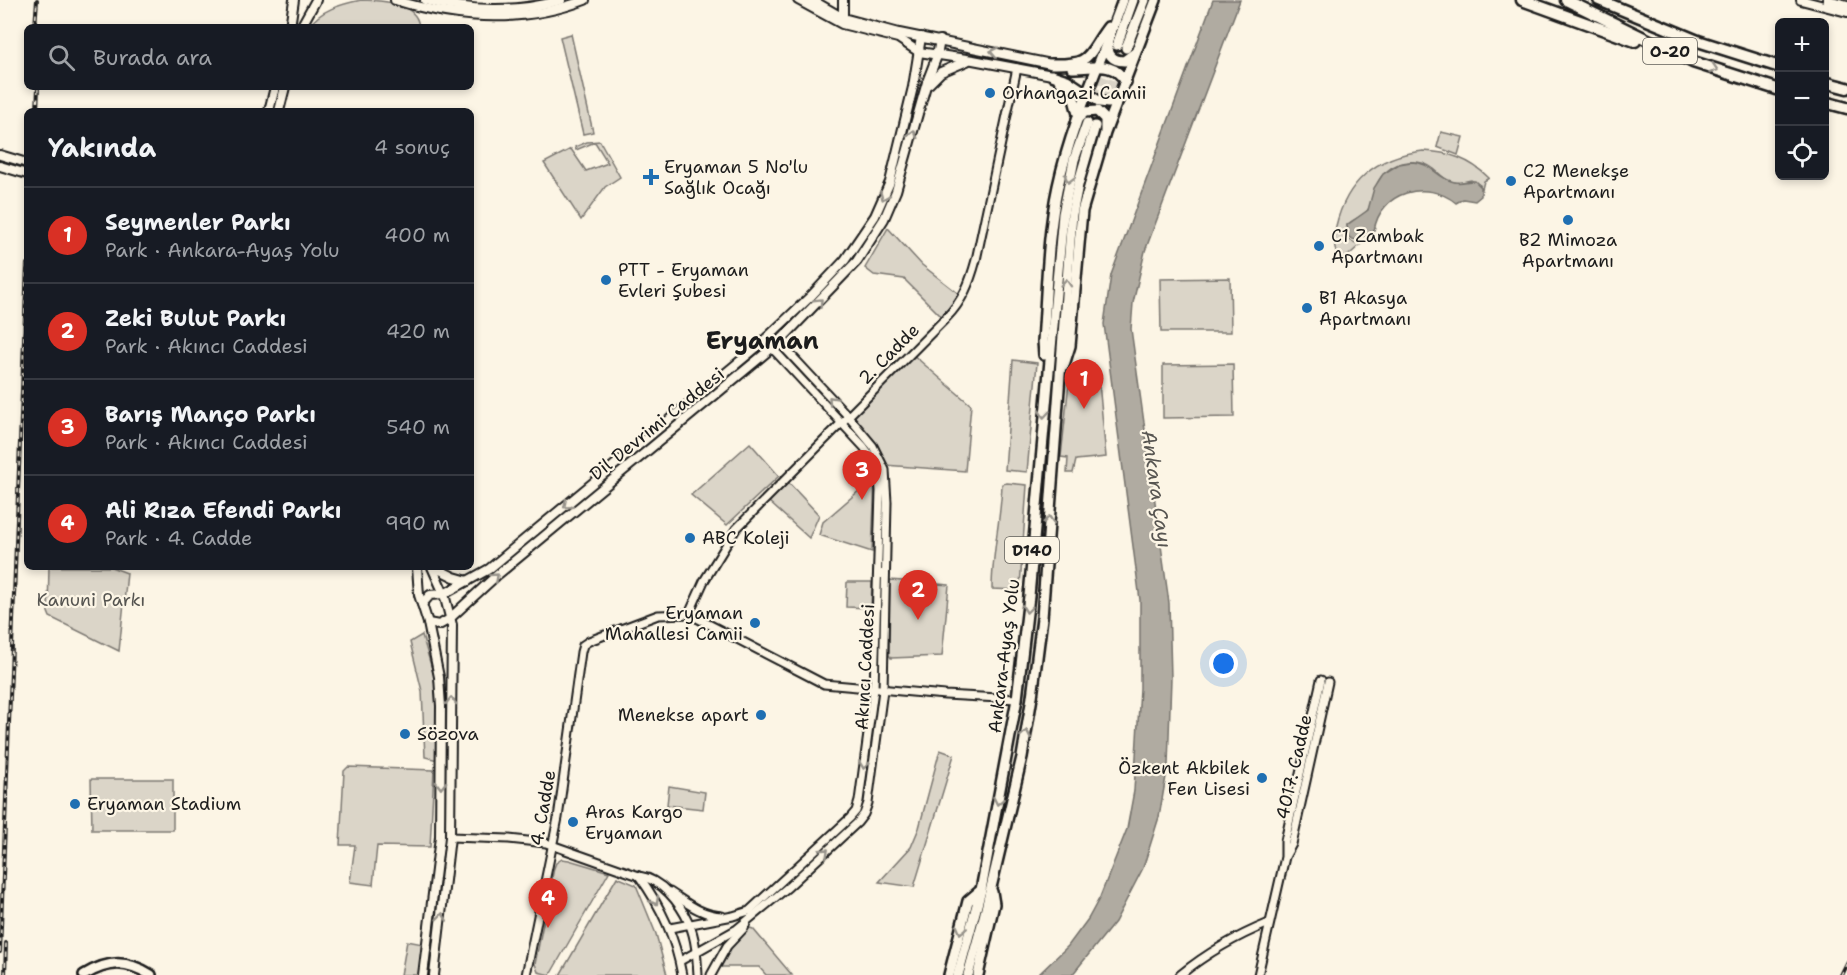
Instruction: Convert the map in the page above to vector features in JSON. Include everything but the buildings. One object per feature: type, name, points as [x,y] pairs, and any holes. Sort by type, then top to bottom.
[{"type":"highway","points":[[1522,0],[1694,62]]},
{"type":"highway","name":"O-20","points":[[1566,0],[1694,62],[1775,89]]},
{"type":"highway","name":"O-20","points":[[1599,0],[1698,40],[1775,66]]},
{"type":"highway","points":[[1829,83],[1847,88]]},
{"type":"highway","points":[[1829,103],[1847,108]]},
{"type":"main road","points":[[290,24],[294,0]]},
{"type":"main road","points":[[303,24],[316,0]]},
{"type":"main road","points":[[396,0],[455,15],[497,18],[551,12],[585,0]]},
{"type":"main road","points":[[425,0],[456,6],[497,9],[561,0]]},
{"type":"main road","points":[[798,0],[842,24],[898,38],[919,52],[1052,75],[1066,80],[1100,102],[1118,101]]},
{"type":"main road","points":[[812,0],[840,16],[921,37],[1070,68],[1114,68],[1121,73],[1126,82]]},
{"type":"main road","points":[[838,0],[840,16]]},
{"type":"main road","points":[[840,16],[843,0]]},
{"type":"main road","points":[[1047,380],[1043,341],[1058,185],[1086,92],[1123,0]]},
{"type":"main road","points":[[1133,0],[1121,46],[1145,0]]},
{"type":"main road","points":[[1059,382],[1070,346],[1082,212],[1105,133],[1156,0]]},
{"type":"main road","points":[[1801,0],[1847,12]]},
{"type":"main road","points":[[1827,0],[1847,5]]},
{"type":"main road","points":[[1051,64],[1070,64],[1085,60],[1117,16]]},
{"type":"main road","name":"Dil Devrimi Caddesi","points":[[444,594],[489,569],[757,347],[846,260],[875,216],[892,173],[913,87],[921,37]]},
{"type":"main road","points":[[1108,38],[1109,54],[1115,60],[1127,60],[1138,49]]},
{"type":"main road","name":"Dil Devrimi Caddesi","points":[[451,616],[496,576],[765,355],[857,261],[884,219],[896,191],[925,90],[938,56],[940,40]]},
{"type":"main road","points":[[925,90],[941,72],[959,63],[973,60]]},
{"type":"main road","points":[[1052,75],[1073,95],[1077,118]]},
{"type":"main road","points":[[270,108],[274,90]]},
{"type":"main road","points":[[280,108],[284,90]]},
{"type":"main road","points":[[1077,118],[1086,112],[1097,111],[1105,119],[1105,133]]},
{"type":"main road","name":"Ankara-Ayaş Yolu","points":[[958,975],[981,890],[1017,699],[1029,596],[1063,214],[1072,168],[1091,125],[1072,214],[1042,618],[1032,697],[1022,757],[968,975]]},
{"type":"main road","points":[[0,155],[24,162]]},
{"type":"main road","points":[[0,166],[24,173]]},
{"type":"main road","points":[[771,334],[775,345]]},
{"type":"main road","points":[[757,347],[765,355]]},
{"type":"main road","points":[[417,570],[422,604],[440,677],[439,850],[423,975]]},
{"type":"main road","points":[[434,570],[451,616],[450,837],[434,975]]},
{"type":"main road","points":[[439,570],[468,581]]},
{"type":"main road","points":[[422,604],[430,595],[444,594]]},
{"type":"main road","points":[[428,623],[443,624],[451,616]]},
{"type":"main road","points":[[978,975],[994,904],[992,883]]},
{"type":"main road","points":[[949,975],[968,901],[981,890]]},
{"type":"main road","points":[[84,975],[101,966],[120,963],[131,965],[151,975]]},
{"type":"street","name":"2. Cadde","points":[[689,614],[696,596],[731,536],[951,314],[965,292],[976,260],[1017,68]]},
{"type":"street","name":"Akıncı Caddesi","points":[[670,928],[749,911],[786,884],[850,818],[858,806],[874,689],[887,496],[885,470],[873,446],[775,345]]},
{"type":"street","name":"Akıncı Caddesi","points":[[680,961],[730,933],[857,823],[864,813],[868,803],[883,690],[881,574]]},
{"type":"street","points":[[689,614],[817,681],[832,686],[1017,699]]},
{"type":"street","name":"4. Cadde","points":[[526,975],[558,818],[583,645],[658,615],[689,614]]},
{"type":"street","name":"4017. Cadde","points":[[1258,975],[1285,857],[1292,844],[1325,681]]},
{"type":"street","points":[[450,837],[509,839],[552,845],[650,878],[707,914],[733,916]]},
{"type":"street","points":[[639,876],[670,928],[682,975]]},
{"type":"street","points":[[667,890],[689,923],[697,952],[698,975]]},
{"type":"street","points":[[711,975],[727,946],[744,928],[746,920]]},
{"type":"street","points":[[1180,975],[1232,940],[1269,923]]},
{"type":"green space","points":[[361,0],[396,4],[412,12],[418,24],[311,24],[325,12]]},
{"type":"green space","points":[[571,34],[593,132],[583,134],[560,37]]},
{"type":"green space","points":[[1441,132],[1463,137],[1458,155],[1437,147]]},
{"type":"green space","points":[[600,141],[620,177],[605,187],[581,220],[544,163],[571,149],[586,171],[608,163],[595,142],[576,150],[575,147],[587,142]]},
{"type":"green space","points":[[1423,151],[1442,153],[1467,161],[1489,178],[1484,181],[1482,189],[1480,185],[1471,180],[1457,183],[1449,181],[1423,163],[1410,162],[1392,167],[1379,180],[1367,211],[1347,225],[1346,237],[1361,244],[1341,262],[1335,249],[1335,231],[1347,197],[1355,185],[1365,174],[1391,159]]},
{"type":"green space","points":[[888,228],[922,265],[959,294],[942,317],[904,279],[874,275],[865,268]]},
{"type":"green space","points":[[1230,278],[1231,332],[1161,332],[1160,279]]},
{"type":"green space","points":[[911,353],[971,405],[965,471],[884,465],[848,416]]},
{"type":"green space","points":[[1013,360],[1037,363],[1027,472],[1005,470]]},
{"type":"green space","points":[[1233,364],[1234,417],[1163,418],[1163,365]]},
{"type":"green space","points":[[1098,372],[1106,457],[1076,460],[1073,473],[1067,473],[1068,458],[1061,457],[1070,373]]},
{"type":"green space","points":[[750,443],[779,476],[727,525],[691,495]]},
{"type":"green space","points":[[875,477],[872,552],[819,535],[823,522]]},
{"type":"green space","points":[[787,481],[819,515],[809,538],[768,501]]},
{"type":"green space","points":[[1002,484],[1027,485],[1020,586],[1017,590],[992,589]]},
{"type":"green space","name":"Kanuni Parkı","points":[[49,570],[119,570],[127,573],[119,651],[50,617],[48,612]]},
{"type":"green space","points":[[890,580],[949,585],[942,656],[891,658],[889,655]]},
{"type":"green space","points":[[847,582],[872,582],[871,608],[846,607]]},
{"type":"green space","points":[[422,635],[435,679],[438,760],[425,757],[422,691],[410,642]]},
{"type":"green space","points":[[940,750],[954,755],[914,887],[879,882],[911,847],[919,828]]},
{"type":"green space","points":[[348,767],[434,770],[430,847],[377,846],[373,885],[350,882],[355,845],[340,845],[344,771]]},
{"type":"green space","points":[[91,779],[173,779],[173,830],[92,830]]},
{"type":"green space","points":[[669,786],[705,792],[703,809],[667,805]]},
{"type":"green space","points":[[562,859],[609,872],[550,975],[538,972],[535,964],[554,868],[556,863]]},
{"type":"green space","points":[[617,877],[636,885],[656,934],[667,975],[560,975]]},
{"type":"green space","points":[[750,928],[792,975],[766,975],[759,967],[719,967],[729,949]]},
{"type":"green space","points":[[407,941],[423,944],[419,975],[401,975]]},
{"type":"shaded area","points":[[1213,0],[1240,0],[1145,251],[1133,303],[1131,329],[1169,603],[1171,678],[1168,765],[1159,817],[1143,868],[1115,922],[1072,975],[1038,975],[1068,946],[1088,919],[1100,897],[1127,829],[1134,791],[1140,688],[1140,600],[1104,324],[1111,275]]},
{"type":"shaded area","points":[[1411,162],[1423,164],[1454,182],[1475,181],[1481,187],[1481,196],[1475,201],[1463,199],[1456,203],[1432,192],[1406,193],[1385,206],[1378,217],[1374,231],[1356,240],[1349,237],[1347,225],[1368,210],[1374,188],[1383,174],[1399,164]]},
{"type":"tunnel","points":[[1087,123],[1117,45]]},
{"type":"tunnel","points":[[1095,126],[1126,48]]},
{"type":"railway","points":[[35,24],[37,0]]},
{"type":"railway","points":[[37,108],[38,90]]},
{"type":"railway","points":[[0,952],[24,340]]},
{"type":"railway","points":[[5,975],[6,943]]},
{"type":"railway","points":[[1841,975],[1847,963]]},
{"type":"place","name":"Orhangazi Camii","points":[[990,93]]},
{"type":"place","name":"Eryaman 5 No'lu Sağlık Ocağı","points":[[651,177]]},
{"type":"place","name":"C2 Menekşe Apartmanı","points":[[1511,181]]},
{"type":"place","name":"B2 Mimoza Apartmanı","points":[[1568,220]]},
{"type":"place","name":"C1 Zambak Apartmanı","points":[[1319,246]]},
{"type":"place","name":"PTT - Eryaman Evleri Şubesi","points":[[606,280]]},
{"type":"place","name":"B1 Akasya Apartmanı","points":[[1307,308]]},
{"type":"place","name":"Seymenler Parkı","points":[[1084,409]]},
{"type":"place","name":"Barış Manço Parkı","points":[[862,500]]},
{"type":"place","name":"ABC Koleji","points":[[690,538]]},
{"type":"place","name":"Zeki Bulut Parkı","points":[[918,620]]},
{"type":"place","name":"Eryaman Mahallesi Camii","points":[[755,623]]},
{"type":"place","name":"Menekse apart","points":[[761,715]]},
{"type":"place","name":"Sözova","points":[[405,734]]},
{"type":"place","name":"Özkent Akbilek Fen Lisesi","points":[[1262,778]]},
{"type":"place","name":"Eryaman Stadium","points":[[75,804]]},
{"type":"place","name":"Aras Kargo Eryaman","points":[[573,822]]},
{"type":"place","name":"Ali Rıza Efendi Parkı","points":[[548,928]]},
{"type":"district","name":"Eryaman","points":[[762,341]]},
{"type":"water label","name":"Ankara Çayı","points":[[1157,489]]}]
